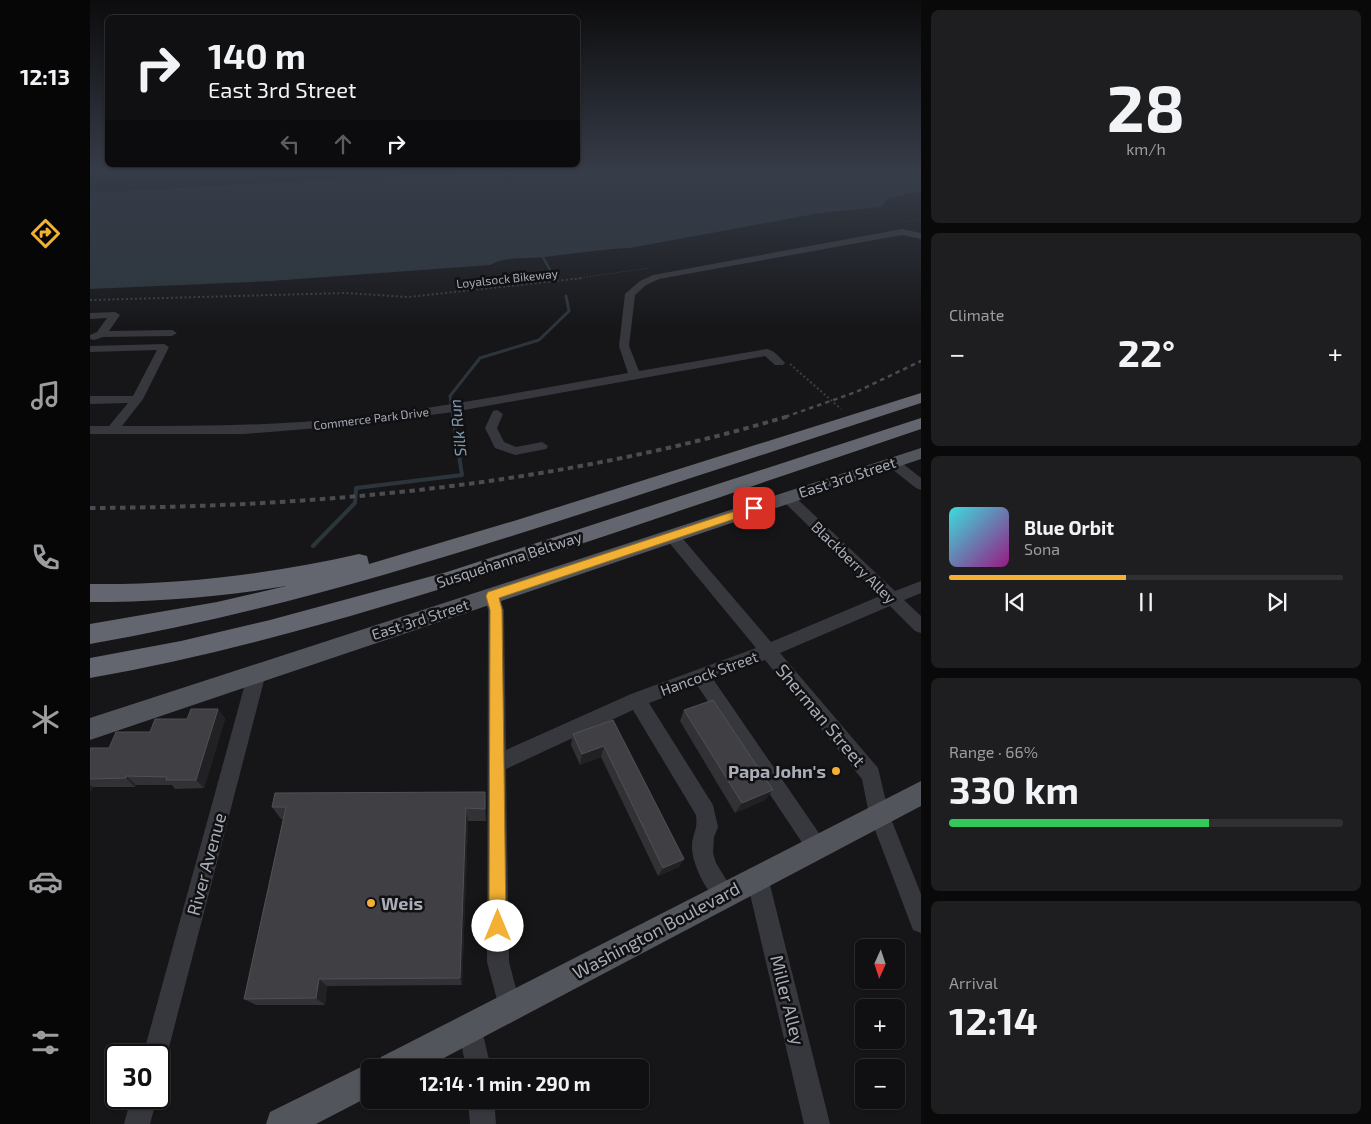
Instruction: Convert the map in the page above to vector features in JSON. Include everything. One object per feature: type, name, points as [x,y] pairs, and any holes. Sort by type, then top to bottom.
[{"type":"highway","name":"Susquehanna Beltway","points":[[90,634],[186,618],[321,587],[921,398]]},
{"type":"highway","name":"Susquehanna Beltway","points":[[90,668],[183,651],[259,634],[368,604],[466,574],[921,423]]},
{"type":"highway","points":[[90,593],[201,590],[297,576],[406,550],[635,489]]},
{"type":"main road","name":"East 3rd Street","points":[[90,729],[921,453]]},
{"type":"main road","name":"Washington Boulevard","points":[[409,1059],[921,793]]},
{"type":"main road","points":[[282,1124],[361,1084]]},
{"type":"street","points":[[635,376],[624,346],[630,294],[644,283],[656,277],[902,232],[921,236]]},
{"type":"street","points":[[90,316],[115,315],[101,334]]},
{"type":"street","points":[[90,339],[101,334],[172,333]]},
{"type":"street","points":[[90,348],[164,347],[136,399],[112,430]]},
{"type":"street","name":"Commerce Park Drive","points":[[90,430],[198,431],[292,427],[355,421],[462,406],[767,352],[783,362]]},
{"type":"street","points":[[90,400],[136,399]]},
{"type":"street","points":[[497,414],[491,428],[499,446],[515,451],[542,446]]},
{"type":"street","points":[[892,462],[921,485]]},
{"type":"street","name":"Blackberry Alley","points":[[787,498],[921,626]]},
{"type":"street","name":"Sherman Street","points":[[672,536],[871,775],[879,814],[921,922]]},
{"type":"street","name":"Hancock Street","points":[[498,763],[637,700],[768,651],[921,587]]},
{"type":"street","points":[[492,596],[496,610],[498,962],[509,1007]]},
{"type":"street","name":"River Avenue","points":[[158,1044],[257,674]]},
{"type":"street","points":[[701,676],[816,846]]},
{"type":"street","points":[[637,700],[706,812],[708,827],[703,836],[704,860],[707,870],[724,894]]},
{"type":"street","name":"Miller Alley","points":[[757,877],[817,1124]]},
{"type":"street","points":[[470,1027],[477,1059]]},
{"type":"street","points":[[137,1124],[141,1109]]},
{"type":"street","points":[[482,1109],[483,1124]]},
{"type":"path","name":"Loyalsock Bikeway","points":[[90,300],[346,294],[408,296],[593,277],[652,268]]},
{"type":"path","points":[[783,362],[841,409]]},
{"type":"shaded area","points":[[90,224],[758,224],[630,248],[509,259],[490,265],[271,281],[90,289]]},
{"type":"building","points":[[713,700],[773,790],[742,803],[684,710]]},
{"type":"building","points":[[191,709],[218,709],[196,780],[166,780],[167,777],[126,776],[126,778],[90,779],[90,748],[109,748],[116,732],[150,732],[155,719],[187,719]]},
{"type":"building","points":[[613,720],[684,859],[663,868],[604,746],[582,754],[573,734]]},
{"type":"building","name":"Weis","points":[[485,792],[485,809],[466,808],[460,978],[319,979],[316,998],[244,999],[286,807],[272,807],[275,793]]},
{"type":"waterway","name":"Silk Run","points":[[540,252],[550,270]]},
{"type":"waterway","name":"Silk Run","points":[[453,417],[450,396],[480,358],[539,340],[569,311],[566,296]]},
{"type":"waterway","name":"Silk Run","points":[[313,546],[355,503],[356,488],[462,475],[453,416]]},
{"type":"railway","points":[[785,417],[856,392],[921,361]]},
{"type":"railway","points":[[90,508],[267,503],[443,487],[530,475],[617,459],[789,416]]},
{"type":"place","name":"Papa John's","points":[[836,771]]},
{"type":"place","name":"Weis","points":[[371,903]]},
{"type":"route","points":[[498,926],[496,610],[492,596],[754,508]]}]
